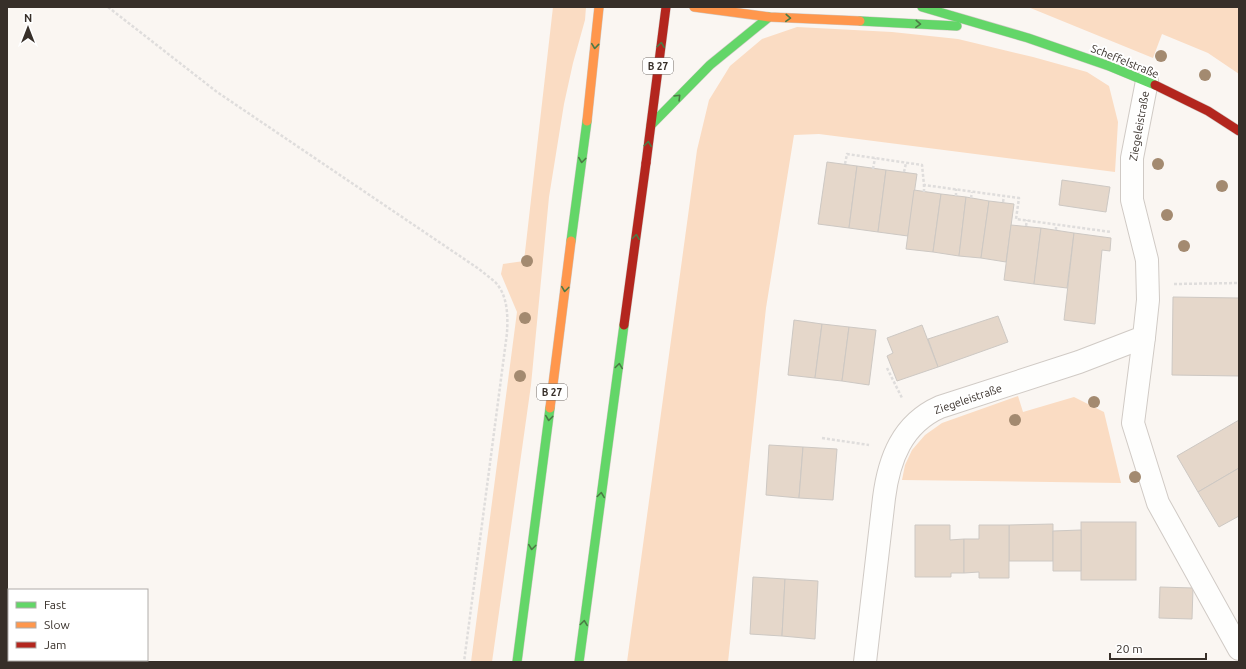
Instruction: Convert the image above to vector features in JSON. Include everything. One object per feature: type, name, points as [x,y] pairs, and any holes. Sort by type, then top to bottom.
[{"type":"main road","name":"B 27","points":[[517,662],[587,122],[599,7]]},
{"type":"main road","name":"B 27","points":[[579,662],[666,7]]},
{"type":"main road","name":"Scheffelstraße","points":[[694,7],[769,17],[995,28]]},
{"type":"main road","name":"Scheffelstraße","points":[[922,7],[1028,38],[1102,63],[1147,81],[1208,111],[1239,131]]},
{"type":"main road","points":[[651,125],[710,65],[769,17]]},
{"type":"street","name":"Ziegeleistraße","points":[[1147,81],[1132,158],[1132,200],[1147,260],[1148,284],[1148,300],[1133,423],[1158,503],[1239,649]]},
{"type":"street","name":"Ziegeleistraße","points":[[865,662],[888,471],[901,441],[914,424],[930,411],[940,407],[1079,362],[1144,337]]},
{"type":"path","points":[[108,7],[217,92],[479,269],[496,282],[503,294],[508,313],[507,333],[464,662]]},
{"type":"path","points":[[845,164],[847,154],[922,165],[924,192]]},
{"type":"path","points":[[873,169],[875,158]]},
{"type":"path","points":[[904,172],[906,163]]},
{"type":"path","points":[[924,185],[1019,198],[1016,219],[1141,236]]},
{"type":"path","points":[[956,189],[956,196]]},
{"type":"path","points":[[971,198],[972,192]]},
{"type":"path","points":[[1003,202],[1004,196]]},
{"type":"path","points":[[1026,226],[1027,220]]},
{"type":"path","points":[[1056,225],[1056,230]]},
{"type":"path","points":[[1148,284],[1239,283]]},
{"type":"path","points":[[887,368],[914,424]]},
{"type":"path","points":[[822,438],[897,449]]},
{"type":"shaded area","points":[[553,7],[586,7],[585,20],[573,63],[564,104],[549,197],[531,385],[492,662],[471,662],[517,312],[501,274],[503,264],[524,261]]},
{"type":"shaded area","points":[[1028,7],[1239,7],[1239,74],[1208,53],[1162,34],[1153,58]]},
{"type":"shaded area","points":[[797,27],[892,32],[958,39],[1087,72],[1109,86],[1118,122],[1115,172],[819,134],[794,135],[766,308],[728,662],[627,662],[697,150],[709,100],[730,66],[762,39]]},
{"type":"shaded area","points":[[1018,396],[1023,412],[1074,397],[1104,412],[1121,483],[902,480],[905,465],[912,450],[925,435],[942,423]]},
{"type":"building","points":[[827,162],[857,166],[849,228],[818,224]]},
{"type":"building","points":[[857,166],[886,170],[878,232],[849,228]]},
{"type":"building","points":[[886,170],[917,174],[908,236],[878,232]]},
{"type":"building","points":[[1062,180],[1110,187],[1106,212],[1059,205]]},
{"type":"building","points":[[914,190],[941,194],[933,252],[906,249]]},
{"type":"building","points":[[941,194],[966,197],[959,256],[933,252]]},
{"type":"building","points":[[966,197],[989,201],[981,258],[959,256]]},
{"type":"building","points":[[989,201],[1014,204],[1006,262],[981,258]]},
{"type":"building","points":[[1011,225],[1041,228],[1034,284],[1004,280]]},
{"type":"building","points":[[1041,228],[1074,233],[1067,288],[1034,284]]},
{"type":"building","points":[[1074,233],[1111,238],[1110,251],[1102,250],[1095,324],[1064,320]]},
{"type":"building","points":[[1173,297],[1239,298],[1239,376],[1172,375]]},
{"type":"building","points":[[998,316],[1008,342],[938,367],[928,339]]},
{"type":"building","points":[[794,320],[822,324],[815,378],[788,375]]},
{"type":"building","points":[[822,324],[849,327],[842,381],[815,378]]},
{"type":"building","points":[[922,325],[938,367],[897,381],[887,356],[893,353],[887,338]]},
{"type":"building","points":[[849,327],[876,330],[869,385],[842,381]]},
{"type":"building","points":[[1239,420],[1239,468],[1198,492],[1177,456]]},
{"type":"building","points":[[769,445],[803,447],[799,498],[766,495]]},
{"type":"building","points":[[803,447],[837,449],[833,500],[799,498]]},
{"type":"building","points":[[1239,468],[1239,516],[1219,527],[1198,492]]},
{"type":"building","points":[[1081,522],[1136,522],[1136,580],[1081,580]]},
{"type":"building","points":[[1053,524],[1053,561],[1009,561],[1009,525]]},
{"type":"building","points":[[915,525],[950,525],[950,540],[964,539],[964,573],[951,573],[951,577],[915,577]]},
{"type":"building","points":[[979,525],[1009,525],[1009,578],[979,578],[979,572],[964,573],[964,539],[979,539]]},
{"type":"building","points":[[1081,530],[1081,571],[1053,571],[1053,531]]},
{"type":"building","points":[[753,577],[785,579],[782,636],[750,634]]},
{"type":"building","points":[[785,579],[818,581],[815,639],[782,636]]},
{"type":"building","points":[[1160,587],[1193,588],[1192,619],[1159,618]]},
{"type":"traffic: fast","points":[[922,7],[1028,38],[1109,66],[1155,85]]},
{"type":"traffic: fast","points":[[651,125],[710,65],[769,17]]},
{"type":"traffic: fast","points":[[860,21],[957,26]]},
{"type":"traffic: fast","points":[[571,241],[587,121]]},
{"type":"traffic: fast","points":[[579,662],[624,325]]},
{"type":"traffic: fast","points":[[517,662],[550,408]]},
{"type":"traffic: slow","points":[[587,121],[599,7]]},
{"type":"traffic: slow","points":[[694,7],[769,17],[860,21]]},
{"type":"traffic: slow","points":[[550,408],[571,241]]},
{"type":"traffic: jam","points":[[646,163],[666,7]]},
{"type":"traffic: jam","points":[[1155,85],[1208,111],[1239,131]]},
{"type":"traffic: jam","points":[[624,325],[646,163]]}]
